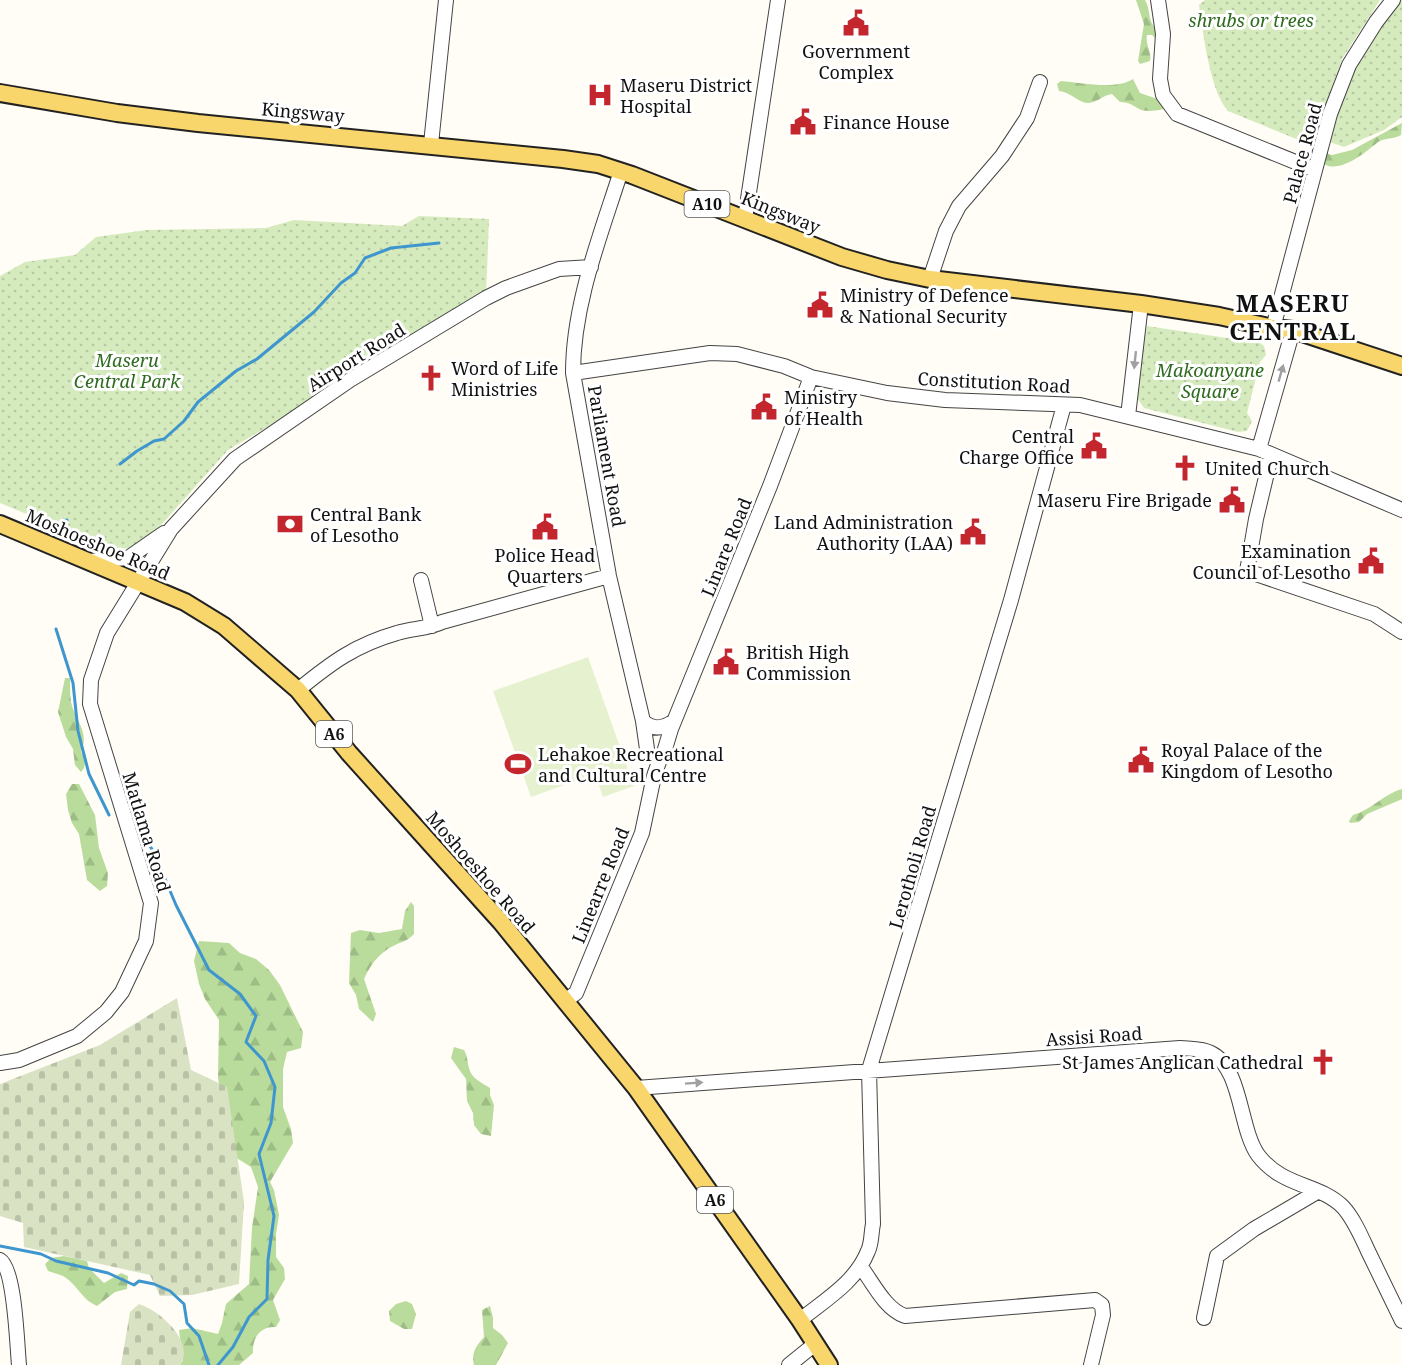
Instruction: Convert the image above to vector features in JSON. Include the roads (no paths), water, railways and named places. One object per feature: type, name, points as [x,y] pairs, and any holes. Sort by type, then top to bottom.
[{"type":"main road","name":"Kingsway","points":[[0,94],[187,121],[431,144],[598,164],[842,257],[887,270],[930,279],[1141,304],[1218,316],[1293,330],[1402,366]]},
{"type":"main road","name":"Moshoeshoe Road","points":[[0,524],[185,602],[224,626],[298,690],[349,753],[501,922],[636,1088],[800,1320],[829,1365]]},
{"type":"main road","points":[[0,537],[31,537]]},
{"type":"street","points":[[431,144],[446,0]]},
{"type":"street","points":[[745,219],[778,0]]},
{"type":"street","points":[[1158,0],[1163,34],[1160,79],[1163,95],[1177,114],[1316,170]]},
{"type":"street","name":"Palace Road","points":[[1273,328],[1330,114],[1349,65],[1393,0]]},
{"type":"street","points":[[930,279],[946,231],[959,206],[1002,156],[1027,118],[1040,82]]},
{"type":"street","name":"Parliament Road","points":[[621,171],[576,323],[573,373],[609,576],[645,723],[656,750]]},
{"type":"street","name":"Airport Road","points":[[171,529],[235,459],[350,380],[506,288],[559,269],[591,267]]},
{"type":"street","points":[[1128,416],[1141,304]]},
{"type":"street","points":[[1293,330],[1265,453],[1247,571],[1374,614],[1402,632]]},
{"type":"street","name":"Constitution Road","points":[[573,373],[710,353],[737,354],[765,360],[811,377],[887,393],[945,400],[1080,405],[1265,453],[1402,510]]},
{"type":"street","name":"Linare Road","points":[[656,750],[673,725],[770,486],[811,377]]},
{"type":"street","name":"Lerotholi Road","points":[[800,1320],[846,1285],[861,1267],[869,1249],[873,1224],[869,1070],[1011,600],[1064,405]]},
{"type":"street","points":[[88,561],[128,558],[171,529]]},
{"type":"street","name":"Matlama Road","points":[[0,1063],[19,1060],[78,1036],[106,1012],[122,992],[146,941],[150,903],[90,704],[90,680],[107,633],[171,529]]},
{"type":"street","points":[[298,690],[335,660],[365,644],[609,576]]},
{"type":"street","points":[[421,580],[432,626]]},
{"type":"street","points":[[645,723],[660,728],[673,725]]},
{"type":"street","name":"Linearre Road","points":[[565,1001],[576,993],[642,833],[654,776],[656,750]]},
{"type":"street","name":"Assisi Road","points":[[636,1088],[1168,1049],[1196,1049],[1211,1053],[1230,1073],[1250,1140],[1258,1155],[1283,1178],[1331,1198],[1343,1208],[1356,1226],[1402,1321]]},
{"type":"street","points":[[1204,1318],[1217,1256],[1254,1229],[1317,1192]]},
{"type":"street","points":[[0,1260],[4,1262],[11,1282],[19,1365]]},
{"type":"street","points":[[861,1267],[889,1306],[896,1313],[905,1316],[1095,1300],[1102,1305],[1103,1315],[1091,1365]]},
{"type":"street","points":[[789,1365],[815,1344]]},
{"type":"waterway","points":[[120,464],[154,441],[164,439],[184,421],[198,402],[236,371],[257,359],[314,312],[341,283],[355,273],[365,258],[391,248],[439,243]]},
{"type":"waterway","points":[[62,525],[63,521],[67,520]]},
{"type":"waterway","points":[[56,629],[73,683],[78,731],[89,774],[109,815]]},
{"type":"waterway","points":[[136,821],[154,853],[176,905],[209,970],[240,994],[256,1016],[246,1042],[264,1061],[275,1087],[271,1123],[259,1154],[274,1216],[268,1260],[267,1299],[249,1317],[233,1347],[218,1365]]},
{"type":"waterway","points":[[0,1246],[41,1254],[56,1261],[108,1273],[134,1285],[139,1281],[170,1291],[184,1304],[187,1323],[199,1336],[209,1365]]},
{"type":"place","name":"Government Complex","points":[[856,23]]},
{"type":"place","name":"Maseru District Hospital","points":[[600,95]]},
{"type":"place","name":"Finance House","points":[[803,122]]},
{"type":"place","name":"Ministry of Defence & National Security","points":[[820,305]]},
{"type":"place","name":"Word of Life Ministries","points":[[431,378]]},
{"type":"place","name":"Ministry of Health","points":[[764,407]]},
{"type":"place","name":"Central Charge Office","points":[[1094,446]]},
{"type":"place","name":"United Church","points":[[1185,468]]},
{"type":"place","name":"Maseru Fire Brigade","points":[[1232,500]]},
{"type":"place","name":"Central Bank of Lesotho","points":[[290,524]]},
{"type":"place","name":"Police Head Quarters","points":[[545,527]]},
{"type":"place","name":"Land Administration Authority (LAA)","points":[[973,532]]},
{"type":"place","name":"Examination Council of Lesotho","points":[[1371,561]]},
{"type":"place","name":"British High Commission","points":[[726,662]]},
{"type":"place","name":"Royal Palace of the Kingdom of Lesotho","points":[[1141,760]]},
{"type":"place","name":"Lehakoe Recreational and Cultural Centre","points":[[518,764]]},
{"type":"place","name":"St James Anglican Cathedral","points":[[1323,1062]]},
{"type":"district","name":"MASERU CENTRAL","points":[[1293,316]]},
{"type":"park label","name":"shrubs or trees","points":[[1251,20]]},
{"type":"park label","name":"Maseru Central Park","points":[[127,370]]},
{"type":"park label","name":"Makoanyane Square","points":[[1210,380]]}]
